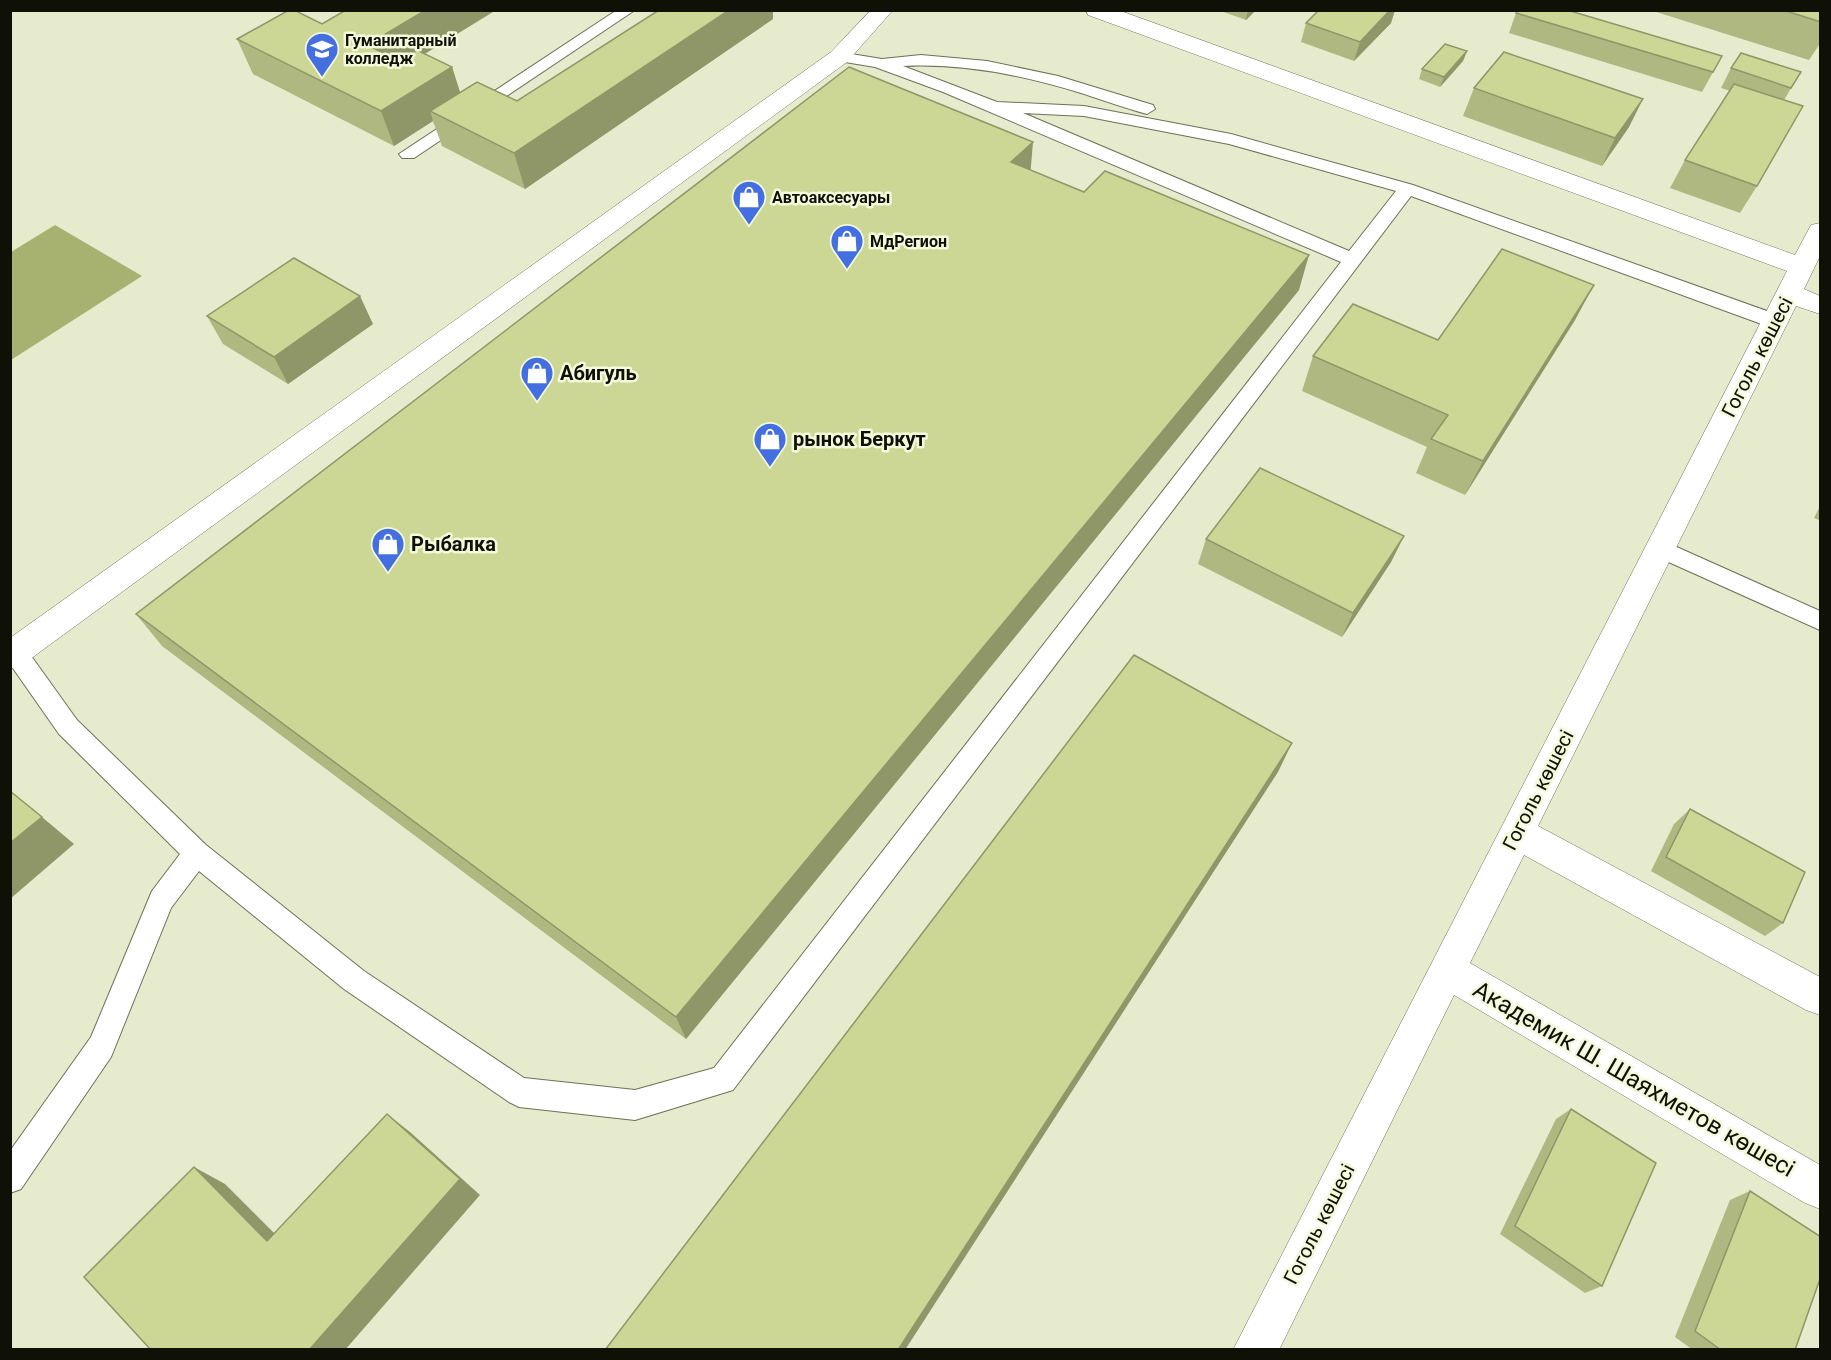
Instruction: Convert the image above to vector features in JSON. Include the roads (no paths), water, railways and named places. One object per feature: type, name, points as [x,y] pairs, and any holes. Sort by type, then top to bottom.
[{"type":"street","points":[[14,654],[839,57],[883,10]]},
{"type":"street","points":[[1096,10],[1797,297]]},
{"type":"street","name":"Гоголь көшесі","points":[[1255,1350],[1661,549],[1797,297],[1821,231]]},
{"type":"street","points":[[1517,833],[1821,997]]},
{"type":"street","name":"Академик Ш. Шаяхметов көшесі","points":[[1447,970],[1821,1188]]},
{"type":"lane","points":[[408,153],[628,10]]},
{"type":"lane","points":[[839,57],[878,63],[998,107],[1354,260]]},
{"type":"lane","points":[[878,63],[907,60],[965,62],[997,66],[1142,107],[1232,139],[1797,297]]},
{"type":"lane","points":[[998,107],[1084,111],[1232,139]]},
{"type":"lane","points":[[14,654],[68,727],[197,853],[354,980],[519,1092],[635,1105],[723,1080],[1407,189]]},
{"type":"lane","points":[[1661,549],[1821,621]]},
{"type":"lane","points":[[10,1178],[101,1047],[161,900],[197,853]]},
{"type":"place","name":"Гуманитарный колледж","points":[[322,78]]},
{"type":"place","name":"Автоаксесуары","points":[[749,226]]},
{"type":"place","name":"МдРегион","points":[[847,270]]},
{"type":"place","name":"Абигуль","points":[[537,402]]},
{"type":"place","name":"рынок Беркут","points":[[770,468]]},
{"type":"place","name":"Рыбалка","points":[[388,573]]}]
